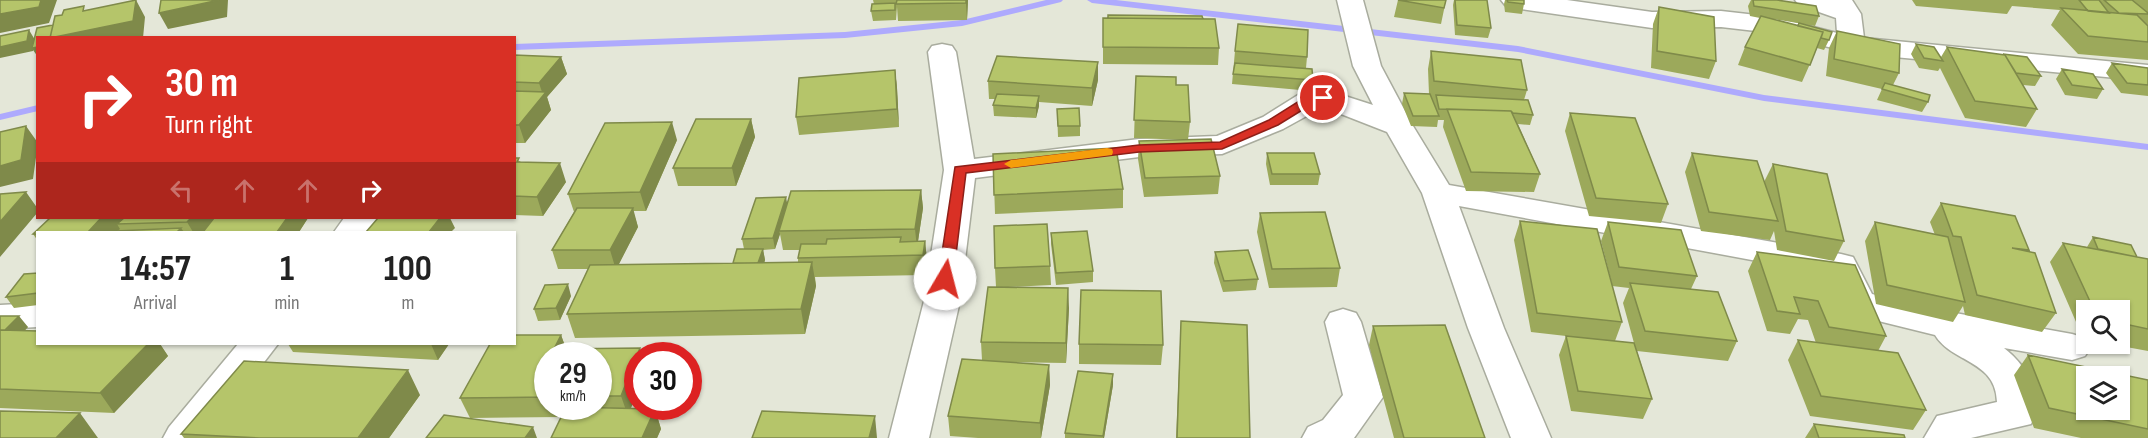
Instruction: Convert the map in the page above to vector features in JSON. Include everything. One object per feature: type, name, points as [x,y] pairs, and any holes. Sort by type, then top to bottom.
[{"type":"street","points":[[1514,0],[1652,20],[1721,19],[1774,26],[1852,45],[2148,73]]},
{"type":"street","points":[[1808,0],[1844,7],[1852,45]]},
{"type":"street","points":[[1355,19],[1367,66],[1398,126],[1438,193],[1486,328],[1531,438]]},
{"type":"street","points":[[909,438],[942,301],[960,170],[942,52]]},
{"type":"street","points":[[960,170],[1139,148],[1222,145],[1273,123],[1308,101],[1323,98],[1342,103],[1398,126]]},
{"type":"street","points":[[1438,193],[1841,265],[1859,304],[1933,322],[2072,347]]},
{"type":"street","points":[[351,231],[361,219]]},
{"type":"street","points":[[0,316],[36,315]]},
{"type":"street","points":[[1322,438],[1337,431],[1363,397],[1343,322]]},
{"type":"street","points":[[1933,322],[1988,354],[2004,369],[2014,389],[2016,401],[2017,413],[1951,427],[1944,438]]},
{"type":"street","points":[[183,438],[259,345]]},
{"type":"building","points":[[0,0],[41,0],[39,7],[0,14]]},
{"type":"building","points":[[136,0],[133,21],[50,36],[55,16],[62,15],[64,10],[84,6],[83,11]]},
{"type":"building","points":[[161,0],[219,0],[159,13]]},
{"type":"building","points":[[897,0],[966,0],[966,3],[896,4]]},
{"type":"building","points":[[1398,0],[1446,0],[1444,8]]},
{"type":"building","points":[[1455,0],[1487,0],[1491,28],[1457,25]]},
{"type":"building","points":[[1507,0],[1524,0],[1524,4],[1508,2]]},
{"type":"building","points":[[1753,0],[1777,0],[1816,6],[1819,16],[1754,6]]},
{"type":"building","points":[[2079,0],[2099,0],[2109,13],[2088,11]]},
{"type":"building","points":[[2104,0],[2132,0],[2148,14],[2119,13]]},
{"type":"building","points":[[895,3],[895,10],[871,11],[872,4]]},
{"type":"building","points":[[1659,7],[1714,17],[1716,61],[1657,51]]},
{"type":"building","points":[[2061,8],[2137,15],[2148,26],[2148,42],[2088,36]]},
{"type":"building","points":[[1108,15],[1202,16],[1203,19],[1108,18]]},
{"type":"building","points":[[1761,16],[1823,32],[1810,65],[1745,47]]},
{"type":"building","points":[[1103,18],[1215,19],[1219,48],[1103,47]]},
{"type":"building","points":[[1799,23],[1832,32],[1829,40],[1821,38],[1823,32],[1798,26]]},
{"type":"building","points":[[1238,24],[1308,30],[1307,57],[1235,51]]},
{"type":"building","points":[[53,25],[50,36],[36,36],[36,47],[32,48],[37,28]]},
{"type":"building","points":[[29,30],[27,41],[0,47],[0,36]]},
{"type":"building","points":[[1837,31],[1900,44],[1899,73],[1834,59]]},
{"type":"building","points":[[1916,44],[1934,47],[1943,61],[1924,58]]},
{"type":"building","points":[[1947,47],[2005,55],[2037,109],[1975,101]]},
{"type":"building","points":[[1431,51],[1521,60],[1527,90],[1434,81]]},
{"type":"building","points":[[2003,54],[2027,57],[2041,76],[2016,73]]},
{"type":"building","points":[[516,55],[561,57],[539,83],[516,82]]},
{"type":"building","points":[[997,56],[1098,62],[1092,88],[988,81]]},
{"type":"building","points":[[1235,63],[1312,69],[1313,80],[1233,74]]},
{"type":"building","points":[[2112,63],[2148,68],[2148,85],[2127,83]]},
{"type":"building","points":[[2062,69],[2093,74],[2103,89],[2072,85]]},
{"type":"building","points":[[895,70],[897,109],[796,117],[799,78]]},
{"type":"building","points":[[1136,76],[1176,77],[1176,85],[1188,85],[1190,122],[1134,120]]},
{"type":"building","points":[[1885,83],[1930,95],[1928,102],[1882,89]]},
{"type":"building","points":[[516,91],[546,92],[519,125],[516,125]]},
{"type":"building","points":[[1404,93],[1430,94],[1439,116],[1413,116]]},
{"type":"building","points":[[997,94],[1039,96],[1036,108],[993,105]]},
{"type":"building","points":[[1436,95],[1528,100],[1533,115],[1511,111],[1439,109]]},
{"type":"building","points":[[1079,108],[1080,126],[1058,126],[1057,109]]},
{"type":"building","points":[[1447,109],[1511,111],[1540,174],[1471,172]]},
{"type":"building","points":[[1570,113],[1635,118],[1668,204],[1596,198]]},
{"type":"building","points":[[696,119],[751,119],[732,168],[673,168]]},
{"type":"building","points":[[672,122],[640,192],[568,194],[605,123]]},
{"type":"building","points":[[26,126],[21,160],[0,166],[0,132]]},
{"type":"building","points":[[1211,139],[1220,176],[1145,178],[1139,141]]},
{"type":"building","points":[[1116,148],[1123,189],[994,195],[993,154]]},
{"type":"building","points":[[1267,153],[1314,153],[1320,174],[1272,174]]},
{"type":"building","points":[[1692,153],[1757,161],[1778,221],[1709,212]]},
{"type":"building","points":[[516,158],[519,158],[517,162],[560,163],[537,197],[516,196]]},
{"type":"building","points":[[1773,164],[1827,174],[1844,241],[1786,231]]},
{"type":"building","points":[[921,190],[915,229],[779,231],[791,191]]},
{"type":"building","points":[[26,192],[0,222],[0,194]]},
{"type":"building","points":[[786,197],[773,238],[742,239],[756,198]]},
{"type":"building","points":[[1941,203],[2015,216],[2029,250],[2012,248],[2035,253],[2056,313],[1977,295],[1961,237],[1953,236]]},
{"type":"building","points":[[577,208],[633,208],[610,250],[552,250]]},
{"type":"building","points":[[1325,212],[1340,268],[1272,269],[1260,213]]},
{"type":"building","points":[[49,219],[100,219],[89,231],[36,231]]},
{"type":"building","points":[[123,219],[190,219],[187,222],[117,224]]},
{"type":"building","points":[[213,219],[286,219],[278,231],[204,231]]},
{"type":"building","points":[[377,219],[439,219],[430,231],[367,231]]},
{"type":"building","points":[[1520,221],[1597,229],[1622,322],[1537,313]]},
{"type":"building","points":[[1608,222],[1681,230],[1697,276],[1619,267]]},
{"type":"building","points":[[1875,222],[1948,237],[1965,302],[1887,285]]},
{"type":"building","points":[[1047,224],[1050,266],[995,268],[994,226]]},
{"type":"building","points":[[181,228],[178,231],[116,231]]},
{"type":"building","points":[[1087,231],[1093,271],[1056,273],[1051,233]]},
{"type":"building","points":[[901,237],[900,242],[925,241],[923,255],[798,258],[801,244],[826,244],[827,239]]},
{"type":"building","points":[[2093,237],[2131,245],[2137,257],[2098,249]]},
{"type":"building","points":[[2063,243],[2148,259],[2148,329],[2130,325],[2130,300],[2089,300]]},
{"type":"building","points":[[737,249],[763,249],[758,263],[733,263]]},
{"type":"building","points":[[1248,250],[1258,279],[1224,281],[1215,252]]},
{"type":"building","points":[[1757,252],[1855,265],[1886,336],[1829,327],[1818,301],[1794,297],[1800,314],[1777,311]]},
{"type":"building","points":[[812,262],[801,309],[567,314],[590,265]]},
{"type":"building","points":[[36,273],[36,293],[6,297],[24,274]]},
{"type":"building","points":[[1630,283],[1718,292],[1737,341],[1645,331]]},
{"type":"building","points":[[568,284],[556,308],[534,309],[545,285]]},
{"type":"building","points":[[988,287],[1068,288],[1066,343],[981,342]]},
{"type":"building","points":[[1081,290],[1161,291],[1163,345],[1079,344]]},
{"type":"building","points":[[0,316],[19,316],[5,330],[0,330]]},
{"type":"building","points":[[1181,321],[1247,325],[1250,438],[1177,438]]},
{"type":"building","points":[[1445,325],[1485,438],[1404,438],[1373,326]]},
{"type":"building","points":[[0,330],[36,331],[36,345],[147,345],[100,393],[0,389]]},
{"type":"building","points":[[516,335],[561,335],[558,342],[534,342],[534,397],[460,398],[489,345],[516,345]]},
{"type":"building","points":[[1566,336],[1634,343],[1652,399],[1578,391]]},
{"type":"building","points":[[1798,340],[1898,353],[1926,410],[1821,396]]},
{"type":"building","points":[[612,348],[624,348],[624,388],[621,396],[612,396]]},
{"type":"building","points":[[2028,355],[2081,366],[2076,366],[2076,414],[2049,408]]},
{"type":"building","points":[[962,359],[1049,365],[1040,423],[948,416]]},
{"type":"building","points":[[244,361],[408,370],[358,438],[259,438],[181,434]]},
{"type":"building","points":[[1078,371],[1113,374],[1103,436],[1065,433]]},
{"type":"building","points":[[2130,376],[2148,380],[2148,429],[2106,420],[2130,420]]},
{"type":"building","points":[[612,408],[624,408],[624,420],[650,420],[642,438],[551,438],[560,420],[612,420]]},
{"type":"building","points":[[0,411],[80,413],[56,438],[0,438]]},
{"type":"building","points":[[762,411],[875,416],[869,438],[752,438]]},
{"type":"building","points":[[444,415],[533,427],[525,438],[426,438]]},
{"type":"building","points":[[1814,424],[1904,435],[1905,438],[1819,438]]},
{"type":"waterway","points":[[516,47],[845,35],[962,23],[1058,0]]},
{"type":"waterway","points":[[1092,0],[1518,49],[1764,98],[2148,147]]},
{"type":"waterway","points":[[0,117],[36,108]]},
{"type":"slow traffic","points":[[1011,164],[1107,152]]},
{"type":"route","points":[[945,279],[960,170],[1139,148],[1222,145],[1273,123],[1308,101],[1323,98]]}]
